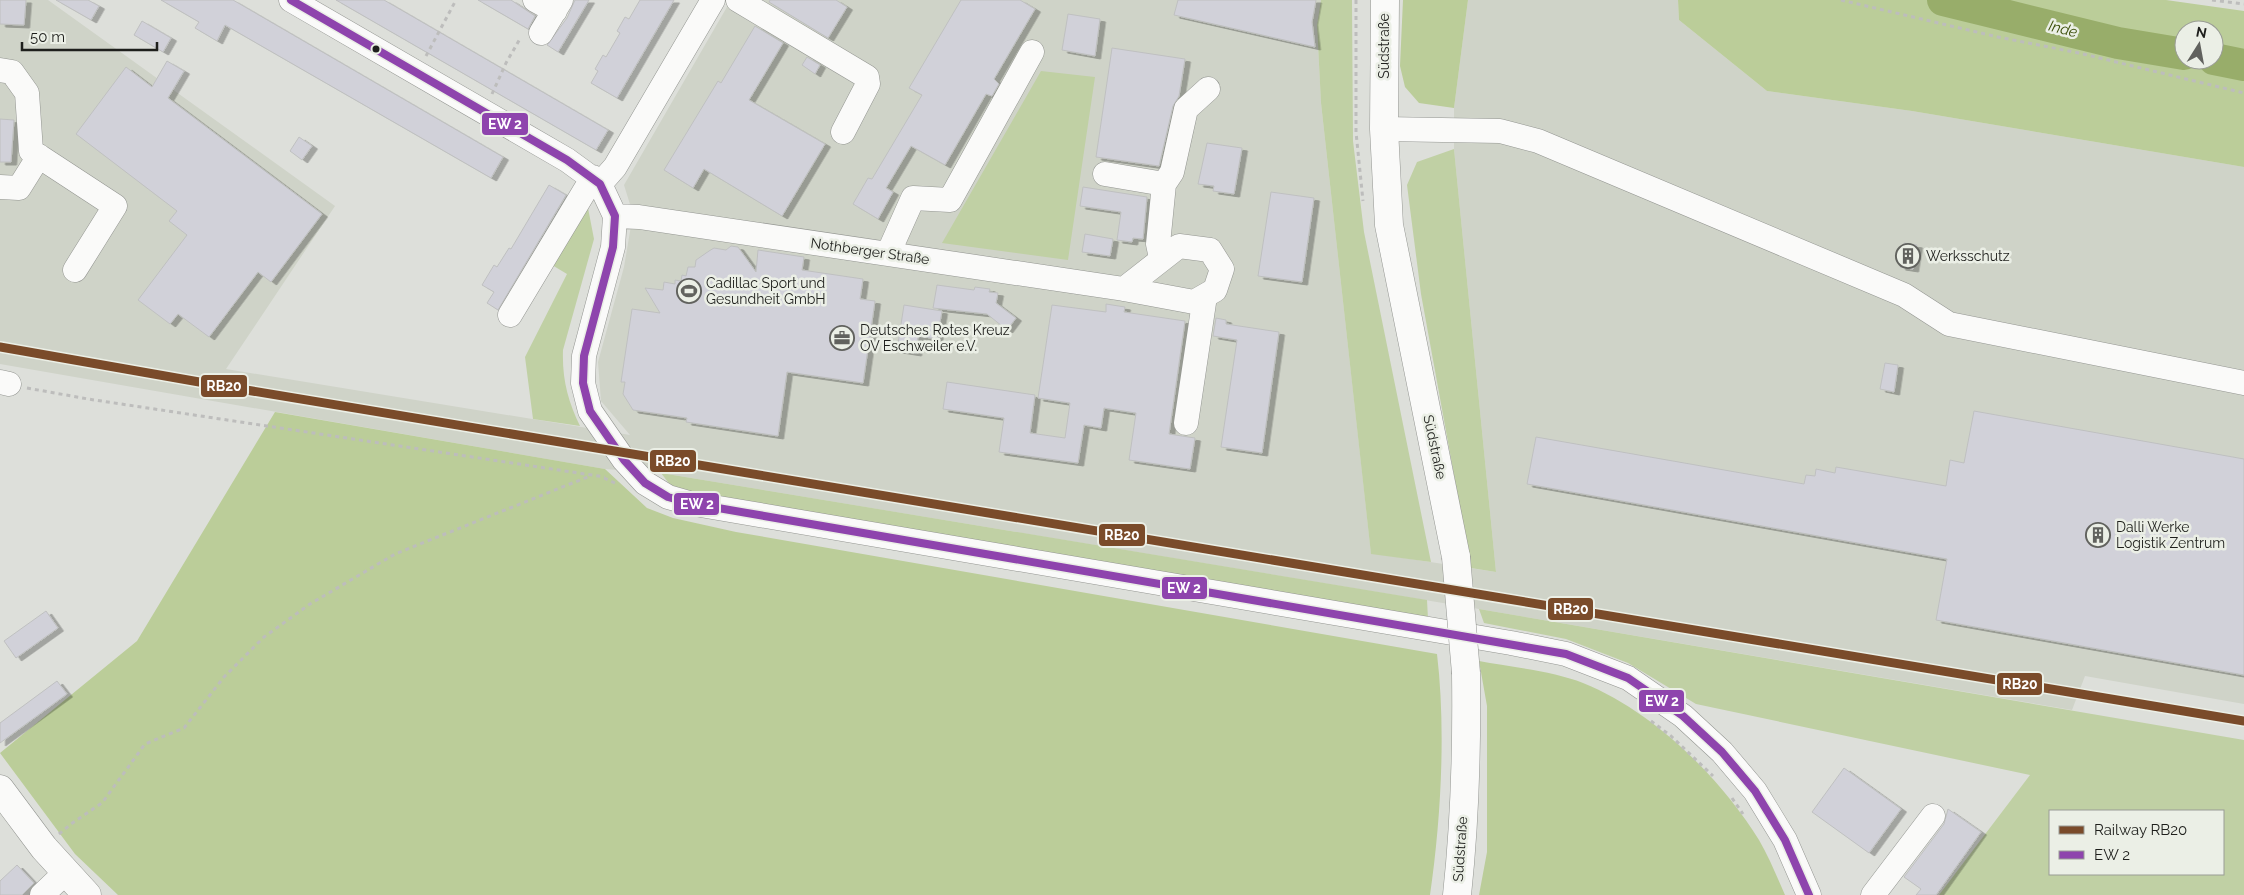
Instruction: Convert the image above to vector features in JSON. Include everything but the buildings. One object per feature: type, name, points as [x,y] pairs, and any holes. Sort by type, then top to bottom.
[{"type":"main road","name":"Südstraße","points":[[1385,0],[1384,129],[1389,225],[1456,557],[1466,673],[1467,742],[1462,851],[1457,895]]},
{"type":"main road","points":[[0,789],[44,848],[87,895]]},
{"type":"street","points":[[292,0],[416,72],[596,181],[615,216],[613,247],[584,356],[582,383],[590,411],[624,460],[646,483],[668,497],[689,503],[1511,642],[1575,658],[1628,678],[1683,716],[1722,752],[1755,791],[1785,840],[1809,895]]},
{"type":"street","points":[[510,315],[596,181],[616,167],[713,0]]},
{"type":"street","points":[[738,0],[867,76],[868,84],[843,132]]},
{"type":"street","points":[[541,33],[551,4]]},
{"type":"street","points":[[888,254],[912,198],[950,200],[1032,52]]},
{"type":"street","points":[[0,70],[12,72],[27,93],[31,151],[115,206],[75,270]]},
{"type":"street","points":[[1161,258],[1158,244],[1164,184],[1172,172],[1186,109],[1208,89]]},
{"type":"street","points":[[1384,129],[1500,131],[1538,141],[1904,295],[1949,324],[2244,382]]},
{"type":"street","points":[[0,187],[19,188],[39,156]]},
{"type":"street","points":[[1105,174],[1157,181],[1164,184]]},
{"type":"street","name":"Nothberger Straße","points":[[615,216],[639,217],[1124,289],[1194,302],[1204,296]]},
{"type":"street","points":[[1124,289],[1161,258],[1179,246],[1210,250],[1222,269],[1215,290],[1204,296],[1186,423]]},
{"type":"street","points":[[1873,895],[1933,816]]},
{"type":"street","points":[[42,895],[65,873]]},
{"type":"path","points":[[416,72],[440,32],[456,0]]},
{"type":"path","points":[[1841,0],[1998,37],[2079,53],[2244,93]]},
{"type":"path","points":[[2212,0],[2244,4]]},
{"type":"path","points":[[501,77],[506,63],[525,32],[541,33]]},
{"type":"path","points":[[5,383],[88,399],[604,478],[624,488]]},
{"type":"path","points":[[604,478],[624,460]]},
{"type":"path","points":[[44,848],[71,824],[102,803],[145,744],[184,728],[224,677],[264,637],[310,604],[395,554],[590,476]]},
{"type":"path","points":[[1648,719],[1671,736],[1714,777]]},
{"type":"path","points":[[1727,791],[1744,815]]},
{"type":"shaded area","points":[[0,0],[48,0],[335,206],[226,369],[630,435],[601,401],[598,362],[624,267],[633,214],[624,185],[731,0],[1321,0],[1317,25],[1321,103],[1371,553],[1496,572],[1454,149],[1454,108],[1468,0],[1678,0],[1679,20],[1767,91],[1912,111],[2244,167],[2244,704],[2085,676],[2072,710],[661,473],[605,469],[0,364]]},
{"type":"green space","points":[[1321,0],[1352,0],[1353,141],[1364,232],[1431,562],[1371,554],[1321,103],[1317,25]]},
{"type":"green space","points":[[1403,0],[1468,0],[1454,108],[1419,103],[1405,87],[1400,66]]},
{"type":"green space","points":[[1678,0],[2166,0],[2244,11],[2244,167],[1912,111],[1767,91],[1679,20]]},
{"type":"green space","points":[[1041,71],[1095,77],[1068,260],[942,243]]},
{"type":"green space","points":[[1454,149],[1496,572],[1471,568],[1421,294],[1407,185],[1417,162]]},
{"type":"green space","points":[[588,208],[594,239],[563,350],[567,390],[580,426],[533,419],[525,357],[567,274],[552,265]]},
{"type":"green space","points":[[275,412],[605,469],[647,508],[673,518],[736,532],[1437,654],[1442,743],[1437,836],[1430,895],[118,895],[75,854],[0,753],[137,641]]},
{"type":"green space","points":[[661,473],[1427,600],[1428,619],[674,490]]},
{"type":"green space","points":[[1479,609],[2244,740],[2244,895],[1939,895],[2030,775],[1696,704],[1628,663],[1566,639],[1484,623]]},
{"type":"green space","points":[[1479,661],[1546,672],[1583,683],[1635,710],[1659,728],[1705,770],[1743,816],[1763,847],[1785,895],[1479,895],[1487,852],[1487,706]]},
{"type":"waterway","name":"Inde","points":[[1943,0],[2118,43],[2174,52]]},
{"type":"waterway","name":"Inde","points":[[2224,61],[2244,65]]},
{"type":"rail line","name":"RB20","points":[[0,347],[222,386],[2244,721]]},
{"type":"transit line","points":[[291,0],[567,160],[600,184],[615,216],[613,247],[584,356],[583,383],[590,411],[624,460],[645,483],[668,497],[689,503],[1566,654],[1628,678],[1683,716],[1722,752],[1755,791],[1785,840],[1809,895]]},
{"type":"place","name":"Werksschutz","points":[[1908,256]]},
{"type":"place","name":"Cadillac Sport und Gesundheit GmbH","points":[[689,291]]},
{"type":"place","name":"Deutsches Rotes Kreuz OV Eschweiler e.V.","points":[[842,338]]},
{"type":"place","name":"Dalli Werke Logistik Zentrum","points":[[2098,535]]}]
